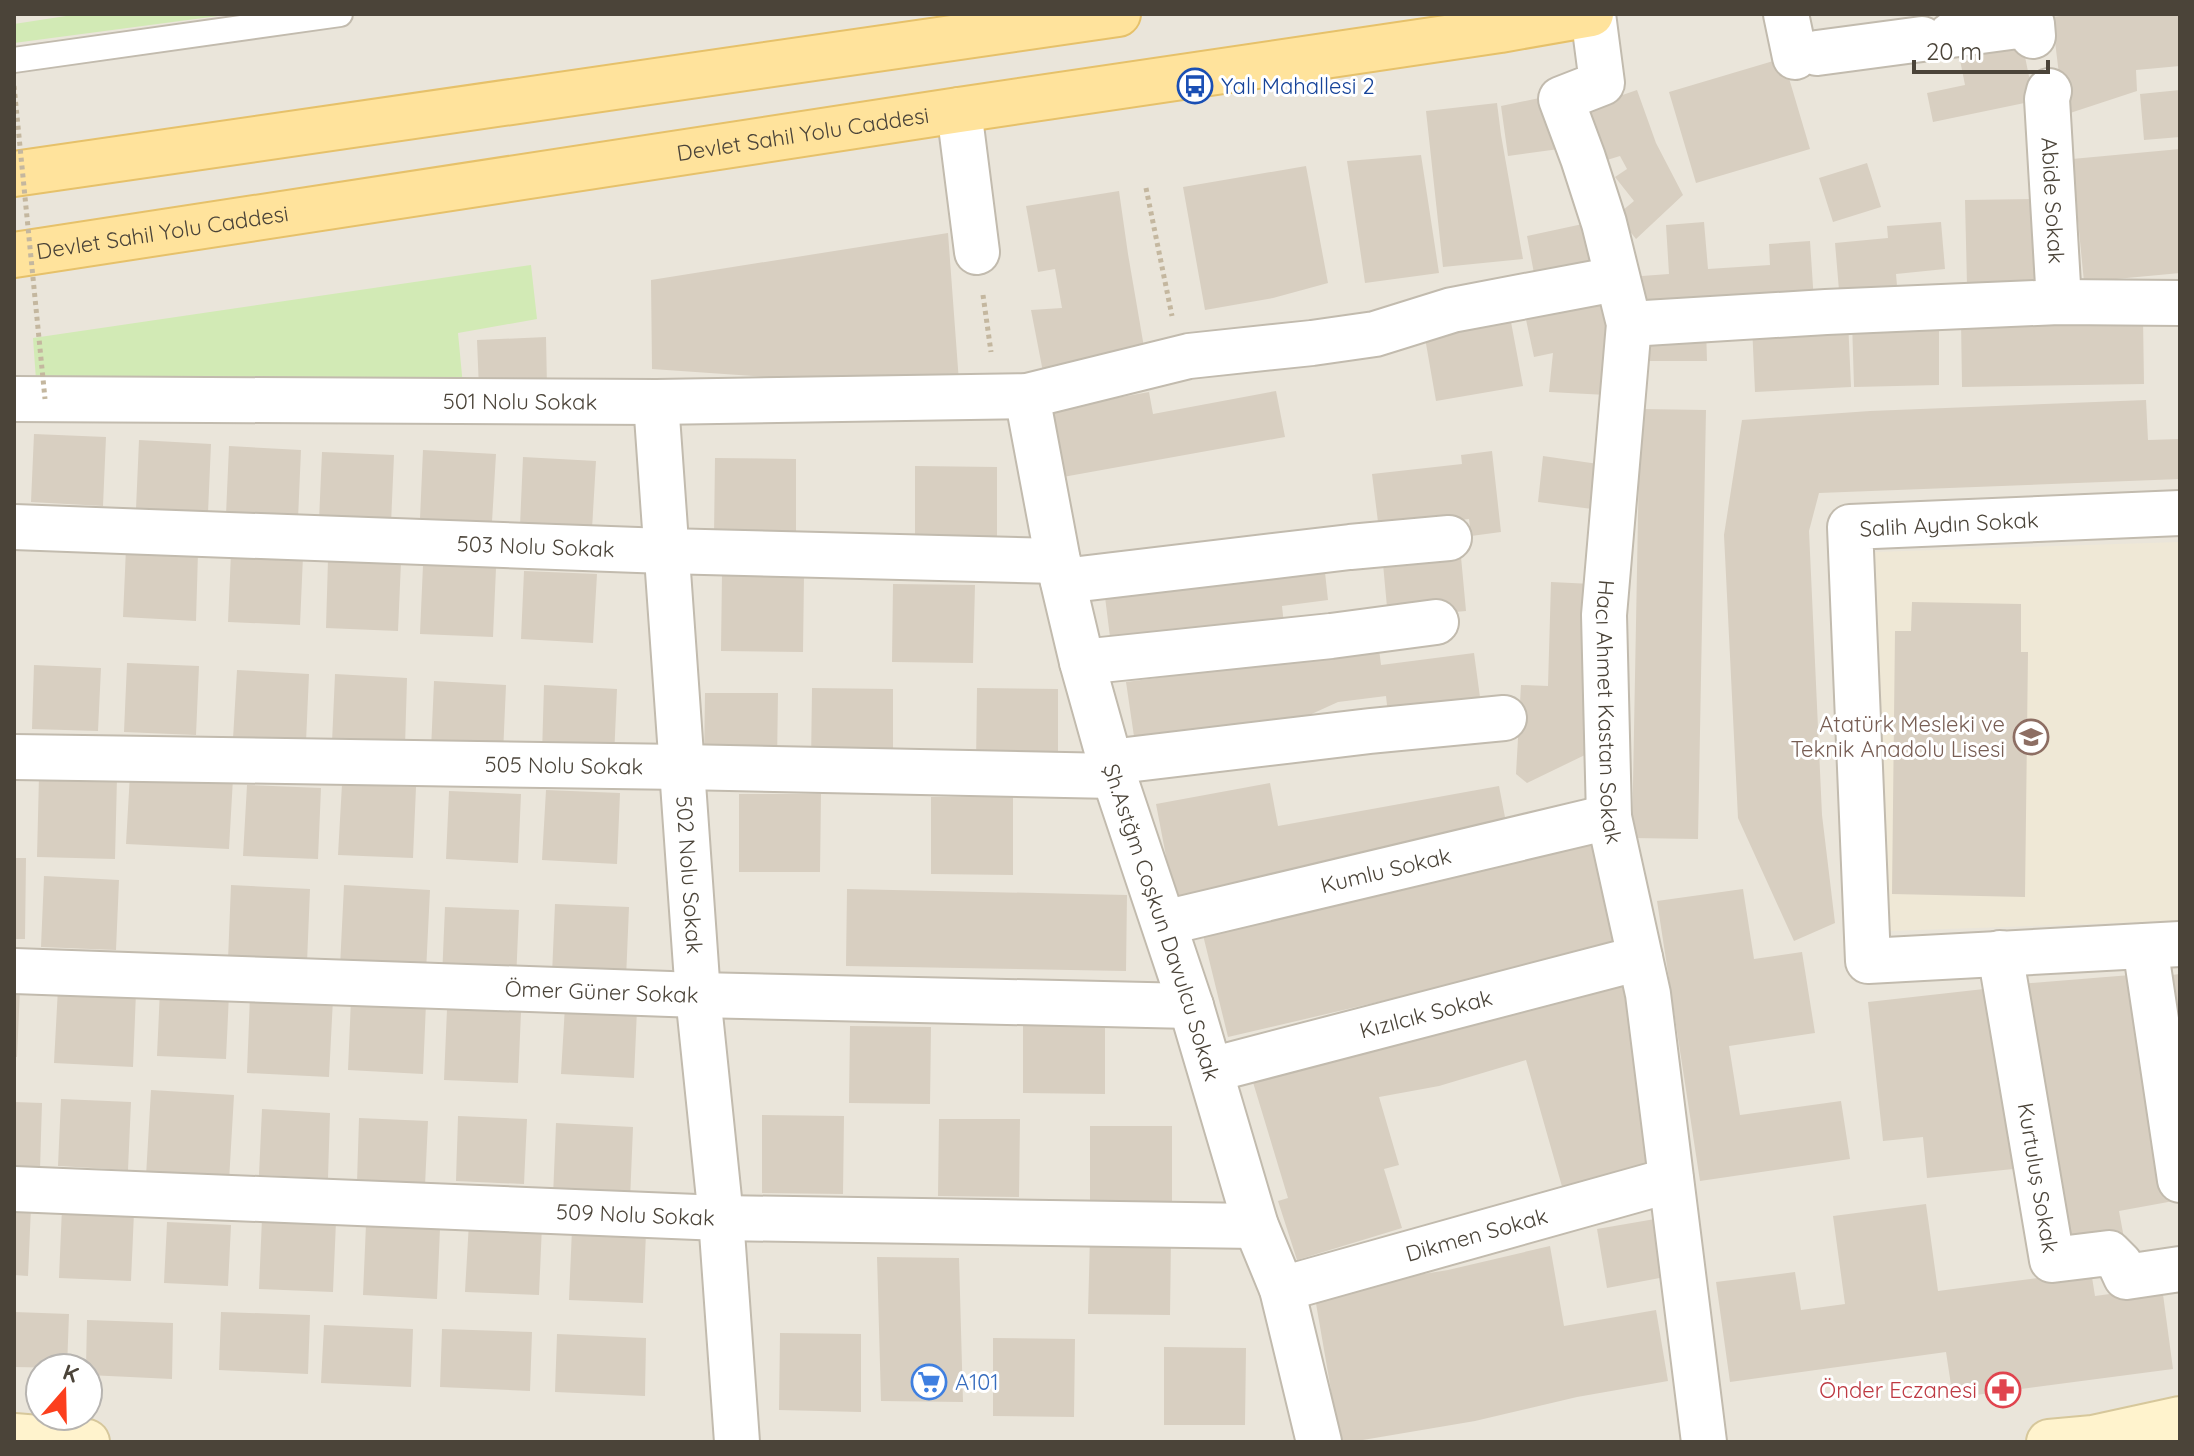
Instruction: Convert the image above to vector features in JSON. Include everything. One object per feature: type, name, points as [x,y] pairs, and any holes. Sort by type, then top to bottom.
[{"type":"main road","points":[[14,174],[1118,14]]},
{"type":"main road","name":"Devlet Sahil Yolu Caddesi","points":[[14,255],[1592,14]]},
{"type":"street","name":"Hacı Ahmet Kastan Sokak","points":[[1592,14],[1602,83],[1561,99],[1604,223],[1629,324],[1604,615],[1609,817],[1648,994],[1704,1442]]},
{"type":"street","points":[[1786,14],[1806,55],[2038,24]]},
{"type":"street","name":"Abide Sokak","points":[[2046,94],[2059,302]]},
{"type":"street","points":[[959,110],[977,252]]},
{"type":"street","name":"501 Nolu Sokak","points":[[29,399],[656,402],[1012,396],[1181,358],[1375,334],[1452,310],[1616,279]]},
{"type":"street","points":[[1629,324],[2059,302],[2180,303]]},
{"type":"street","name":"Şh.Astğm Coşkun Davulcu Sokak","points":[[1012,396],[1112,769],[1191,1006],[1256,1226],[1282,1289],[1319,1442]]},
{"type":"street","name":"502 Nolu Sokak","points":[[656,402],[698,995],[721,1218],[737,1442]]},
{"type":"street","name":"Salih Aydın Sokak","points":[[2000,953],[1868,961],[1850,527],[2180,513]]},
{"type":"street","name":"503 Nolu Sokak","points":[[14,527],[665,551],[1060,571],[1449,538]]},
{"type":"street","points":[[1082,662],[1436,622]]},
{"type":"street","name":"505 Nolu Sokak","points":[[14,757],[682,767],[1112,769],[1370,731],[1504,718]]},
{"type":"street","name":"Kumlu Sokak","points":[[1164,923],[1609,817]]},
{"type":"street","points":[[2000,953],[2162,945],[2180,1180]]},
{"type":"street","name":"Kurtuluş Sokak","points":[[2000,953],[2052,1260],[2109,1253],[2120,1264],[2126,1277],[2180,1269]]},
{"type":"street","name":"Kızılcık Sokak","points":[[1211,1070],[1640,958]]},
{"type":"street","name":"Ömer Güner Sokak","points":[[14,971],[698,995],[1191,1006]]},
{"type":"street","name":"Dikmen Sokak","points":[[1282,1289],[1671,1180]]},
{"type":"street","name":"509 Nolu Sokak","points":[[14,1189],[721,1218],[1256,1226]]},
{"type":"street","points":[[2049,1442],[2093,1438],[2180,1419]]},
{"type":"street","points":[[14,1436],[87,1442]]},
{"type":"lane","points":[[14,60],[340,14]]},
{"type":"path","points":[[14,86],[29,399]]},
{"type":"path","points":[[1146,188],[1181,358]]},
{"type":"path","points":[[977,252],[1012,396]]},
{"type":"shaded area","points":[[14,14],[2180,14],[2180,1442],[14,1442]]},
{"type":"shaded area","name":"Atatürk Mesleki ve Teknik Anadolu Lisesi","points":[[2180,542],[2180,921],[1889,931],[1875,552]]},
{"type":"green space","points":[[79,14],[233,14],[14,43],[14,24]]},
{"type":"green space","points":[[531,265],[537,319],[458,333],[463,386],[36,380],[33,338]]},
{"type":"building","points":[[2180,14],[2180,66],[2136,70],[2137,91],[2064,115],[2052,17]]},
{"type":"building","points":[[2021,37],[2034,101],[1933,122],[1927,93],[1965,85],[1958,50]]},
{"type":"building","points":[[1783,58],[1810,149],[1696,183],[1669,92]]},
{"type":"building","points":[[1637,90],[1656,143],[1683,195],[1636,239],[1617,215],[1634,201],[1615,177],[1627,169],[1620,156],[1594,164],[1576,111]]},
{"type":"building","points":[[2180,90],[2180,137],[2144,140],[2140,94]]},
{"type":"building","points":[[1549,96],[1559,149],[1508,156],[1501,106]]},
{"type":"building","points":[[1497,103],[1523,259],[1443,267],[1426,111]]},
{"type":"building","points":[[2180,149],[2180,273],[2084,282],[2072,159]]},
{"type":"building","points":[[1421,155],[1439,273],[1365,283],[1347,161]]},
{"type":"building","points":[[1867,163],[1881,207],[1833,222],[1819,178]]},
{"type":"building","points":[[1306,166],[1328,283],[1273,298],[1205,310],[1183,187]]},
{"type":"building","points":[[1119,191],[1145,353],[1043,372],[1031,310],[1062,308],[1055,269],[1038,272],[1026,206]]},
{"type":"building","points":[[2040,199],[2042,284],[1967,285],[1965,200]]},
{"type":"building","points":[[1592,222],[1603,268],[1536,284],[1527,236]]},
{"type":"building","points":[[1704,222],[1708,269],[1770,265],[1769,244],[1810,241],[1814,302],[1645,314],[1642,276],[1669,274],[1666,225]]},
{"type":"building","points":[[1941,222],[1945,269],[1896,274],[1898,297],[1840,302],[1835,243],[1888,238],[1887,226]]},
{"type":"building","points":[[948,233],[959,382],[784,378],[652,369],[651,280]]},
{"type":"building","points":[[1608,295],[1607,395],[1549,392],[1553,353],[1534,357],[1525,315]]},
{"type":"building","points":[[2143,318],[2144,384],[1962,387],[1961,320]]},
{"type":"building","points":[[1939,319],[1939,385],[1854,387],[1852,321]]},
{"type":"building","points":[[1848,320],[1851,387],[1755,392],[1752,325]]},
{"type":"building","points":[[1511,322],[1523,386],[1436,401],[1425,338]]},
{"type":"building","points":[[1639,327],[1706,328],[1707,361],[1639,361]]},
{"type":"building","points":[[546,337],[547,387],[479,389],[477,340]]},
{"type":"building","points":[[1276,391],[1285,437],[1063,477],[1051,410],[1149,392],[1153,414]]},
{"type":"building","points":[[2146,400],[2148,440],[2180,439],[2180,479],[1819,493],[1809,531],[1822,815],[1835,923],[1794,941],[1738,818],[1724,535],[1742,420],[1870,411]]},
{"type":"building","points":[[1640,409],[1706,410],[1698,839],[1632,838]]},
{"type":"building","points":[[34,434],[106,437],[103,506],[31,502]]},
{"type":"building","points":[[139,440],[211,444],[208,513],[136,509]]},
{"type":"building","points":[[229,446],[301,450],[298,519],[226,515]]},
{"type":"building","points":[[423,450],[496,454],[492,522],[420,519]]},
{"type":"building","points":[[1492,451],[1501,532],[1471,536],[1469,519],[1379,530],[1372,474],[1462,464],[1461,455]]},
{"type":"building","points":[[322,452],[394,455],[391,524],[319,521]]},
{"type":"building","points":[[1543,456],[1605,465],[1600,510],[1538,502]]},
{"type":"building","points":[[523,457],[596,461],[592,529],[520,526]]},
{"type":"building","points":[[715,458],[796,459],[796,537],[714,536]]},
{"type":"building","points":[[915,466],[997,467],[997,544],[915,544]]},
{"type":"building","points":[[1460,546],[1466,611],[1388,618],[1382,553]]},
{"type":"building","points":[[126,548],[198,552],[196,621],[123,617]]},
{"type":"building","points":[[231,553],[303,556],[300,625],[228,622]]},
{"type":"building","points":[[328,559],[401,562],[398,631],[326,628]]},
{"type":"building","points":[[1324,563],[1328,600],[1282,606],[1285,634],[1110,637],[1104,589]]},
{"type":"building","points":[[423,565],[496,568],[493,637],[420,634]]},
{"type":"building","points":[[524,571],[597,574],[593,643],[521,639]]},
{"type":"building","points":[[722,573],[804,575],[803,652],[721,651]]},
{"type":"building","points":[[1551,582],[1592,584],[1589,753],[1527,783],[1516,774],[1521,685],[1548,686]]},
{"type":"building","points":[[893,584],[975,585],[973,663],[892,662]]},
{"type":"building","points":[[1912,602],[2021,604],[2021,652],[2028,652],[2025,897],[1892,894],[1895,631],[1911,631]]},
{"type":"building","points":[[1379,649],[1381,665],[1474,653],[1482,712],[1389,724],[1386,696],[1338,702],[1272,732],[1136,750],[1126,682]]},
{"type":"building","points":[[127,663],[199,666],[196,735],[124,732]]},
{"type":"building","points":[[34,665],[101,668],[98,731],[32,729]]},
{"type":"building","points":[[237,670],[309,674],[306,742],[233,739]]},
{"type":"building","points":[[335,674],[407,678],[405,747],[332,743]]},
{"type":"building","points":[[434,681],[506,685],[503,754],[431,750]]},
{"type":"building","points":[[544,685],[617,689],[614,758],[542,754]]},
{"type":"building","points":[[812,688],[893,689],[893,767],[811,766]]},
{"type":"building","points":[[977,688],[1058,689],[1058,767],[976,766]]},
{"type":"building","points":[[705,693],[778,693],[777,764],[704,763]]},
{"type":"building","points":[[130,774],[233,778],[229,849],[126,844]]},
{"type":"building","points":[[39,776],[117,777],[115,859],[37,857]]},
{"type":"building","points":[[1270,783],[1278,826],[1499,786],[1509,838],[1174,898],[1156,804]]},
{"type":"building","points":[[342,784],[416,787],[413,858],[338,855]]},
{"type":"building","points":[[247,785],[321,788],[318,859],[243,856]]},
{"type":"building","points":[[546,790],[620,793],[617,864],[542,860]]},
{"type":"building","points":[[449,791],[521,794],[518,863],[446,859]]},
{"type":"building","points":[[739,794],[821,794],[820,872],[739,872]]},
{"type":"building","points":[[931,797],[1013,797],[1013,875],[931,874]]},
{"type":"building","points":[[1600,837],[1626,944],[1228,1037],[1202,931]]},
{"type":"building","points":[[14,858],[26,858],[25,939],[14,939]]},
{"type":"building","points":[[44,876],[119,880],[116,950],[41,947]]},
{"type":"building","points":[[231,885],[310,889],[307,963],[228,960]]},
{"type":"building","points":[[344,885],[430,890],[426,972],[340,967]]},
{"type":"building","points":[[847,889],[1127,895],[1126,971],[846,966]]},
{"type":"building","points":[[1743,889],[1754,959],[1802,952],[1815,1033],[1729,1046],[1740,1115],[1841,1101],[1850,1159],[1700,1181],[1657,901]]},
{"type":"building","points":[[555,904],[629,907],[626,979],[552,975]]},
{"type":"building","points":[[445,907],[519,910],[516,981],[442,978]]},
{"type":"building","points":[[2143,974],[2179,1200],[2119,1211],[2124,1238],[2060,1246],[2020,984]]},
{"type":"building","points":[[2180,974],[2180,1052],[2155,977]]},
{"type":"building","points":[[1627,979],[1655,1162],[1563,1190],[1526,1060],[1439,1086],[1379,1097],[1399,1165],[1384,1169],[1402,1228],[1297,1260],[1278,1201],[1288,1198],[1252,1079]]},
{"type":"building","points":[[58,988],[136,992],[133,1067],[54,1063]]},
{"type":"building","points":[[1993,988],[2013,1169],[1927,1178],[1923,1137],[1883,1141],[1868,1002]]},
{"type":"building","points":[[14,989],[20,989],[17,1057],[14,1057]]},
{"type":"building","points":[[160,990],[229,994],[226,1059],[157,1056]]},
{"type":"building","points":[[250,995],[333,999],[329,1077],[247,1073]]},
{"type":"building","points":[[351,999],[426,1003],[423,1074],[348,1070]]},
{"type":"building","points":[[565,1006],[637,1009],[634,1078],[561,1074]]},
{"type":"building","points":[[447,1009],[521,1012],[518,1083],[444,1080]]},
{"type":"building","points":[[1023,1016],[1105,1017],[1105,1094],[1023,1093]]},
{"type":"building","points":[[850,1026],[931,1027],[930,1104],[849,1103]]},
{"type":"building","points":[[151,1090],[234,1095],[229,1181],[146,1176]]},
{"type":"building","points":[[61,1099],[131,1102],[128,1170],[58,1166]]},
{"type":"building","points":[[14,1102],[42,1103],[40,1170],[14,1169]]},
{"type":"building","points":[[262,1109],[330,1113],[328,1178],[259,1175]]},
{"type":"building","points":[[762,1115],[844,1116],[843,1194],[762,1193]]},
{"type":"building","points":[[458,1116],[527,1119],[524,1184],[456,1181]]},
{"type":"building","points":[[359,1118],[428,1121],[425,1186],[357,1183]]},
{"type":"building","points":[[939,1119],[1020,1119],[1019,1197],[938,1196]]},
{"type":"building","points":[[556,1123],[633,1127],[630,1201],[553,1197]]},
{"type":"building","points":[[1090,1126],[1172,1126],[1172,1204],[1090,1204]]},
{"type":"building","points":[[1926,1204],[1938,1291],[2091,1271],[2095,1296],[2162,1287],[2173,1369],[1953,1398],[1946,1352],[1730,1382],[1716,1282],[1795,1272],[1801,1310],[1845,1304],[1833,1216]]},
{"type":"building","points":[[14,1206],[31,1207],[28,1276],[14,1275]]},
{"type":"building","points":[[62,1208],[134,1212],[131,1281],[59,1278]]},
{"type":"building","points":[[262,1218],[336,1221],[333,1292],[259,1289]]},
{"type":"building","points":[[1655,1219],[1665,1277],[1607,1288],[1597,1229]]},
{"type":"building","points":[[167,1222],[231,1225],[228,1286],[164,1283]]},
{"type":"building","points":[[469,1222],[542,1225],[539,1295],[465,1292]]},
{"type":"building","points":[[366,1224],[440,1228],[437,1299],[363,1295]]},
{"type":"building","points":[[572,1229],[646,1233],[643,1303],[569,1300]]},
{"type":"building","points":[[1090,1236],[1171,1237],[1170,1315],[1088,1314]]},
{"type":"building","points":[[1550,1246],[1564,1326],[1656,1310],[1668,1381],[1577,1397],[1475,1421],[1340,1442],[1314,1292],[1448,1270]]},
{"type":"building","points":[[877,1257],[959,1258],[963,1402],[881,1401]]},
{"type":"building","points":[[14,1312],[69,1314],[68,1352],[24,1352],[24,1367],[14,1367]]},
{"type":"building","points":[[221,1312],[310,1315],[308,1374],[219,1370]]},
{"type":"building","points":[[87,1320],[173,1323],[172,1379],[104,1376],[104,1352],[86,1352]]},
{"type":"building","points":[[324,1325],[413,1329],[411,1387],[321,1383]]},
{"type":"building","points":[[442,1329],[532,1332],[530,1391],[440,1387]]},
{"type":"building","points":[[780,1333],[861,1334],[861,1412],[779,1410]]},
{"type":"building","points":[[557,1334],[646,1338],[645,1396],[555,1392]]},
{"type":"building","points":[[993,1338],[1075,1339],[1074,1417],[993,1416]]},
{"type":"building","points":[[1164,1347],[1246,1348],[1245,1425],[1164,1425]]},
{"type":"place","name":"Yalı Mahallesi 2","points":[[1195,86]]},
{"type":"place","name":"Atatürk Mesleki ve Teknik Anadolu Lisesi","points":[[2031,737]]},
{"type":"place","name":"A101","points":[[929,1382]]},
{"type":"place","name":"Önder Eczanesi","points":[[2003,1390]]}]
